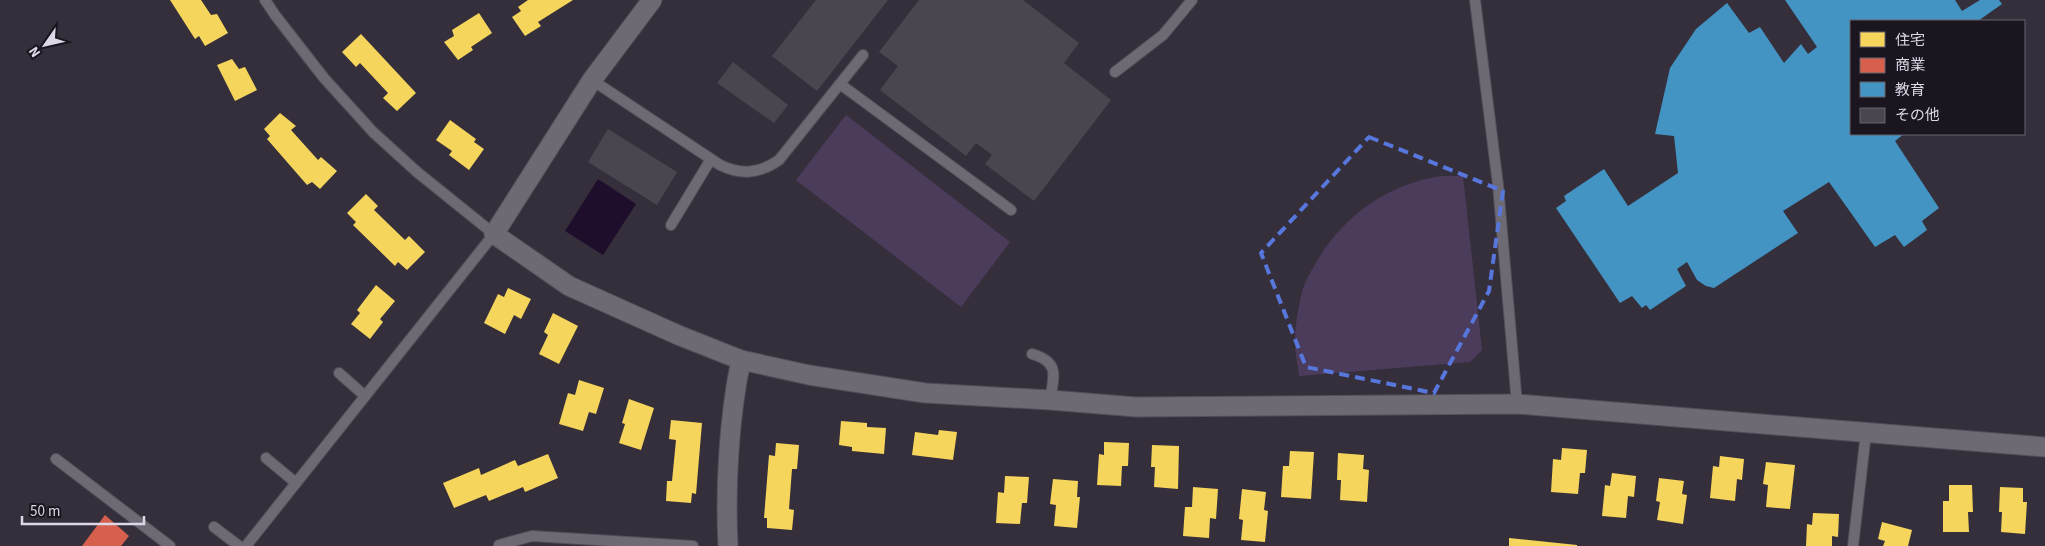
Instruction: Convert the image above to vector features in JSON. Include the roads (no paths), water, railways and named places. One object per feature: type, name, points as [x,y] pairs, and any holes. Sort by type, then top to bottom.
[{"type":"street","points":[[652,0],[592,80],[494,234],[569,286],[678,335],[742,360],[809,375],[925,392],[1136,407],[1516,404],[2045,447]]},
{"type":"street","points":[[728,546],[726,516],[734,396],[742,360]]},
{"type":"lane","points":[[246,546],[494,234],[417,172],[373,132],[324,78],[275,16],[265,0]]},
{"type":"lane","points":[[1115,72],[1163,35],[1192,0]]},
{"type":"lane","points":[[1476,0],[1498,185],[1516,404]]},
{"type":"lane","points":[[592,80],[711,159],[729,169],[756,172],[768,168],[779,160],[863,55]]},
{"type":"lane","points":[[840,84],[1011,210]]},
{"type":"lane","points":[[671,225],[711,159]]},
{"type":"lane","points":[[1032,354],[1045,358],[1052,366],[1054,377],[1050,400]]},
{"type":"lane","points":[[339,373],[365,396]]},
{"type":"lane","points":[[1852,546],[1866,433]]},
{"type":"lane","points":[[266,458],[296,483]]},
{"type":"lane","points":[[56,460],[170,546]]},
{"type":"lane","points":[[214,527],[239,546]]},
{"type":"lane","points":[[499,545],[532,536],[570,542],[693,546]]}]
